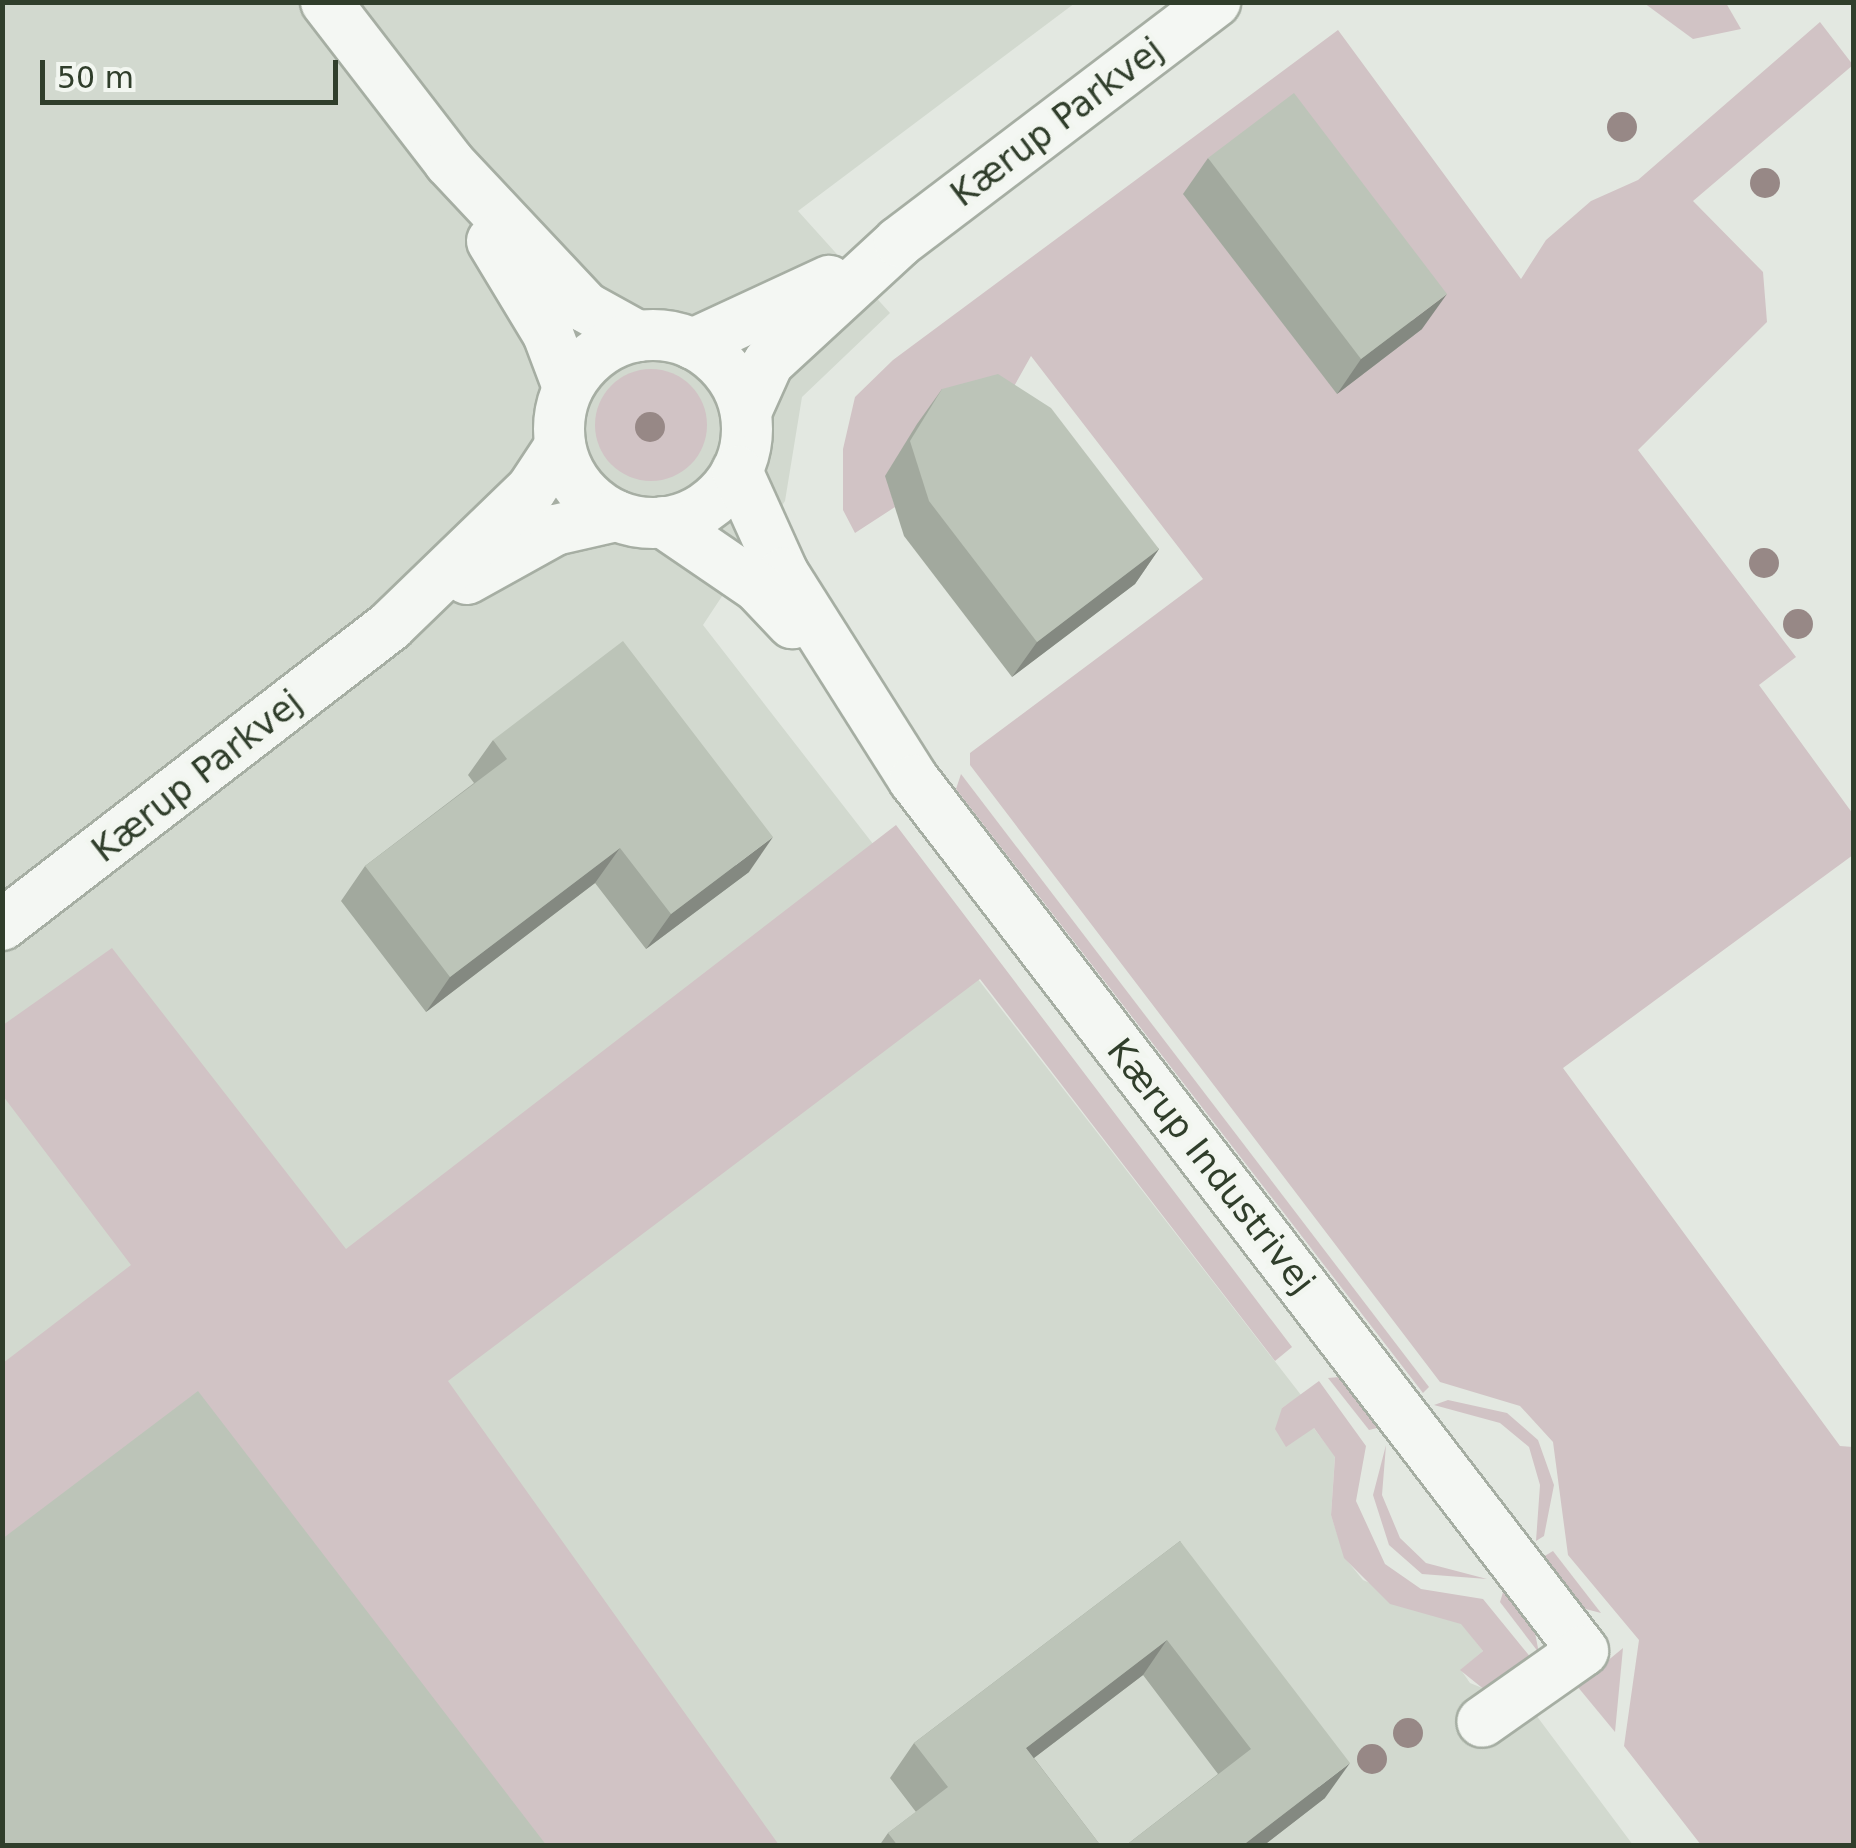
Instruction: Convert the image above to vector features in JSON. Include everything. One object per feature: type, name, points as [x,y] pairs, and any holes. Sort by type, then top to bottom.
[{"type":"street","points":[[326,2],[449,162],[585,307],[636,336],[693,344],[727,370],[746,412],[737,472],[707,506],[639,519],[579,487],[560,446],[568,387],[548,334],[449,162]]},
{"type":"street","name":"Kærup Parkvej","points":[[746,412],[768,363],[899,242],[1215,2]]},
{"type":"street","name":"Kærup Parkvej","points":[[693,344],[899,242]]},
{"type":"street","points":[[568,387],[597,352],[636,336]]},
{"type":"street","name":"Kærup Parkvej","points":[[390,626],[530,490],[560,446]]},
{"type":"street","name":"Kærup Industrivej","points":[[737,472],[843,678]]},
{"type":"street","name":"Kærup Parkvej","points":[[2,925],[390,626],[504,555],[574,523],[639,519]]},
{"type":"street","name":"Kærup Industrivej","points":[[639,519],[758,587],[843,678],[1582,1650],[1482,1722]]},
{"type":"shaded area","points":[[3,3],[1075,3],[798,211],[890,313],[802,397],[785,501],[703,625],[1301,1395],[1282,1408],[1313,1427],[1335,1456],[1331,1515],[1345,1558],[1363,1580],[1461,1623],[1483,1651],[1461,1670],[1470,1683],[1530,1707],[1633,1845],[3,1846]]},
{"type":"shaded area","points":[[1644,3],[1726,3],[1741,29],[1693,39]]},
{"type":"shaded area","points":[[1820,22],[1853,65],[1693,201],[1763,272],[1767,322],[1638,450],[1796,657],[1759,685],[1853,814],[1853,855],[1563,1068],[1840,1446],[1853,1447],[1853,1845],[1701,1845],[1624,1746],[1639,1640],[1568,1555],[1553,1442],[1520,1406],[1440,1382],[970,765],[970,753],[1203,579],[1031,356],[994,422],[886,476],[895,507],[855,533],[843,510],[843,449],[855,397],[893,360],[1338,30],[1521,279],[1546,240],[1591,201],[1638,180]]},
{"type":"shaded area","points":[[651,369],[673,373],[691,385],[703,403],[707,425],[703,447],[691,465],[673,477],[651,481],[629,477],[611,465],[599,447],[595,425],[599,403],[611,385],[629,373]]},
{"type":"shaded area","points":[[961,774],[1429,1387],[1423,1393],[956,789]]},
{"type":"shaded area","points":[[896,825],[1292,1347],[1275,1361],[980,979],[448,1381],[779,1845],[495,1845],[3,1555],[3,1363],[131,1265],[3,1096],[3,1025],[112,948],[346,1249]]},
{"type":"shaded area","points":[[1339,1377],[1381,1427],[1369,1430],[1328,1378]]},
{"type":"shaded area","points":[[1319,1381],[1366,1446],[1356,1501],[1385,1564],[1421,1589],[1483,1599],[1532,1659],[1486,1691],[1460,1670],[1483,1651],[1461,1624],[1390,1604],[1344,1558],[1331,1515],[1335,1457],[1314,1428],[1286,1447],[1275,1429],[1282,1408]]},
{"type":"shaded area","points":[[1448,1400],[1507,1413],[1538,1440],[1554,1485],[1544,1536],[1536,1541],[1540,1485],[1529,1447],[1500,1423],[1434,1405]]},
{"type":"shaded area","points":[[1386,1445],[1382,1495],[1400,1538],[1426,1563],[1487,1579],[1422,1574],[1389,1545],[1373,1495]]},
{"type":"shaded area","points":[[1553,1551],[1601,1613],[1578,1607],[1543,1557]]},
{"type":"shaded area","points":[[1504,1589],[1533,1623],[1539,1653],[1500,1602]]},
{"type":"shaded area","points":[[1623,1648],[1615,1732],[1577,1686]]},
{"type":"building","points":[[1294,93],[1447,294],[1361,359],[1208,158]]},
{"type":"building","points":[[998,374],[1051,408],[1159,549],[1037,642],[929,501],[910,441],[942,389]]},
{"type":"building","points":[[623,641],[773,837],[671,914],[620,848],[450,977],[365,866],[507,759],[493,740]]},
{"type":"building","points":[[198,1391],[547,1846],[2,1846],[2,1539]]},
{"type":"building","points":[[1180,1541],[1350,1763],[1242,1846],[1125,1846],[1251,1749],[1167,1640],[1026,1748],[1101,1846],[898,1846],[888,1833],[948,1787],[914,1743]]}]
